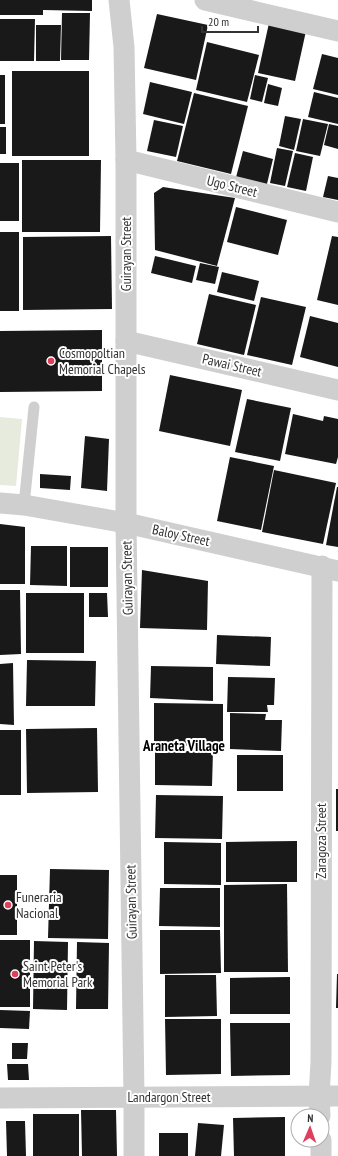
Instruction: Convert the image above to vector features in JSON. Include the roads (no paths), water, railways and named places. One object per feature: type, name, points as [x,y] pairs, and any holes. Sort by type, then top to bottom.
[{"type":"street","name":"Guirayan Street","points":[[119,0],[124,47],[126,160],[126,523],[134,1156]]},
{"type":"street","points":[[205,0],[338,32]]},
{"type":"street","name":"Ugo Street","points":[[126,160],[338,212]]},
{"type":"street","name":"Pawai Street","points":[[126,341],[338,390]]},
{"type":"street","name":"Baloy Street","points":[[0,503],[24,505],[126,523],[330,568]]},
{"type":"street","name":"Zaragoza Street","points":[[326,1103],[321,1062],[330,568]]},
{"type":"street","name":"Landargon Street","points":[[0,1098],[134,1098],[326,1103]]},
{"type":"lane","points":[[24,505],[34,407]]},
{"type":"place","name":"Cosmopoltian Memorial Chapels","points":[[51,361]]},
{"type":"place","name":"Funeraria Nacional","points":[[8,905]]},
{"type":"place","name":"Saint Peter's Memorial Park","points":[[15,974]]},
{"type":"district","name":"Araneta Village","points":[[184,746]]}]
